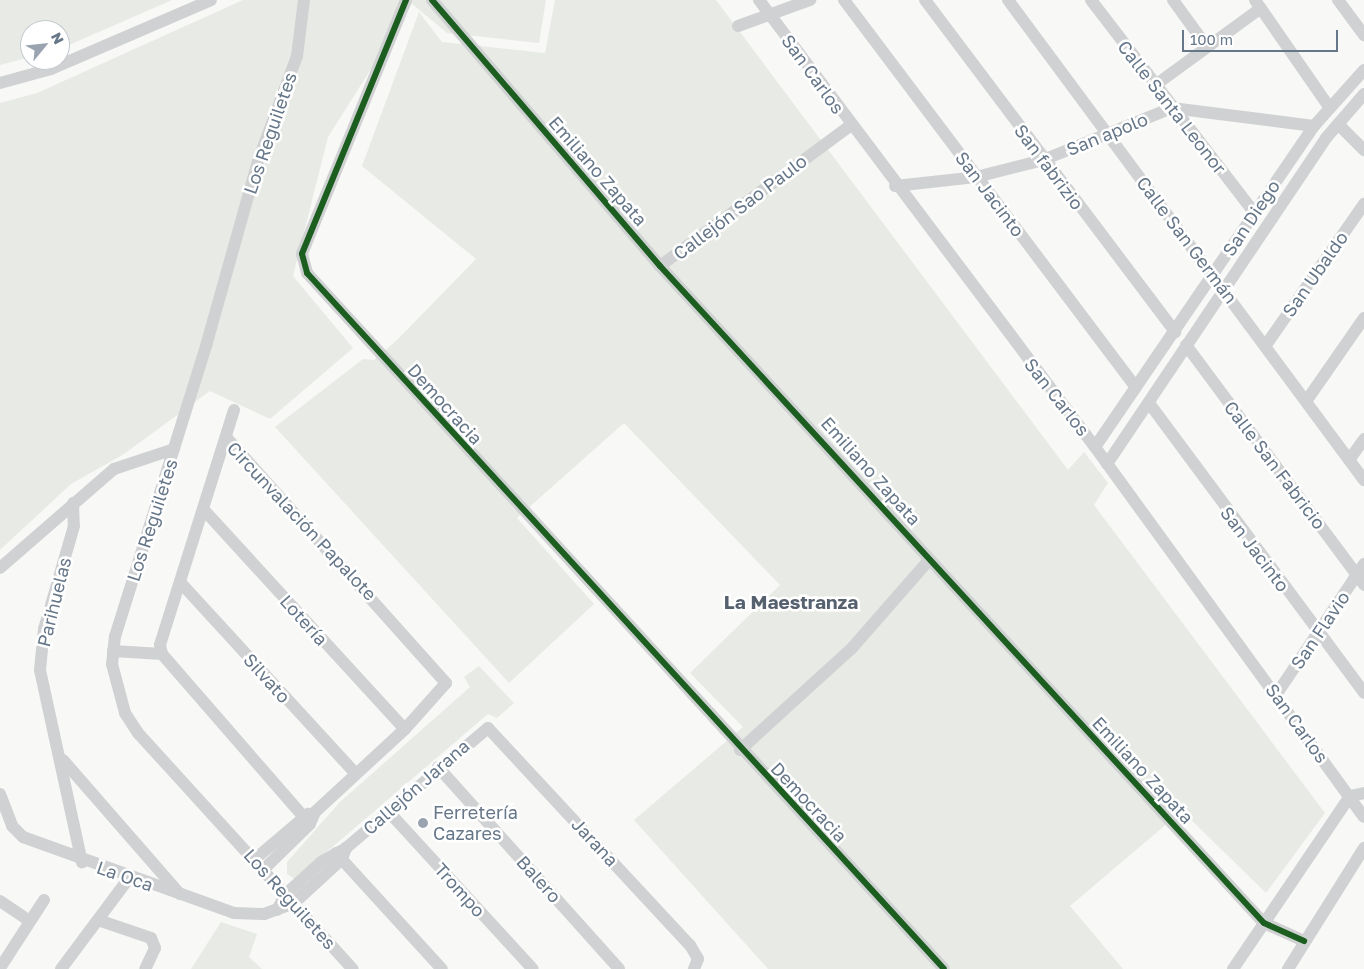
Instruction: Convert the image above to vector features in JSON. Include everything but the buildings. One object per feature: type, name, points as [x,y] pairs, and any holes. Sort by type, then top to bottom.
[{"type":"street","points":[[0,83],[51,69],[211,0]]},
{"type":"street","name":"Los Reguiletes","points":[[308,0],[297,56],[258,161],[113,651],[118,692],[138,733],[265,868],[290,899],[353,969]]},
{"type":"street","name":"Democracia","points":[[406,0],[368,87],[302,264],[740,750],[944,969]]},
{"type":"street","name":"Emiliano Zapata","points":[[432,0],[660,266],[1264,924],[1304,941]]},
{"type":"street","name":"San Carlos","points":[[759,0],[895,186],[1095,447],[1364,817]]},
{"type":"street","points":[[738,26],[810,0]]},
{"type":"street","name":"San Jacinto","points":[[844,0],[1136,387]]},
{"type":"street","name":"San fabrizio","points":[[925,0],[1043,160],[1175,332]]},
{"type":"street","name":"Calle San Germán","points":[[1008,0],[1106,134],[1214,274],[1364,480]]},
{"type":"street","name":"Calle Santa Leonor","points":[[1091,0],[1154,86],[1255,214]]},
{"type":"street","points":[[1174,0],[1207,46]]},
{"type":"street","points":[[1338,0],[1364,35]]},
{"type":"street","points":[[1154,86],[1258,4],[1329,107]]},
{"type":"street","name":"San Diego","points":[[1095,447],[1314,126],[1364,70]]},
{"type":"street","name":"San Diego","points":[[1107,464],[1223,287],[1338,124],[1364,94]]},
{"type":"street","points":[[1172,108],[1314,126]]},
{"type":"street","name":"San apolo","points":[[895,186],[976,177],[1043,160],[1172,108]]},
{"type":"street","points":[[1338,124],[1364,150]]},
{"type":"street","name":"Callejón Sao Paulo","points":[[660,266],[850,126]]},
{"type":"street","name":"San Ubaldo","points":[[1266,345],[1364,204]]},
{"type":"street","points":[[1307,400],[1364,318]]},
{"type":"street","name":"Calle San Fabricio","points":[[1186,345],[1360,580]]},
{"type":"street","name":"San Jacinto","points":[[1148,403],[1317,634],[1364,693]]},
{"type":"street","points":[[226,437],[234,410]]},
{"type":"street","name":"Circunvalación Papalote","points":[[162,654],[160,645],[226,437]]},
{"type":"street","name":"Circunvalación Papalote","points":[[226,437],[443,676],[444,690],[405,729],[355,772],[305,820]]},
{"type":"street","points":[[1349,460],[1364,439]]},
{"type":"street","points":[[0,568],[73,503],[127,462],[174,449]]},
{"type":"street","name":"Parihuelas","points":[[73,503],[71,537],[40,649],[45,697],[63,760],[82,862]]},
{"type":"street","name":"Lotería","points":[[204,510],[405,729]]},
{"type":"street","points":[[740,750],[858,642],[930,559]]},
{"type":"street","name":"San Flavio","points":[[1276,695],[1317,634],[1360,580],[1364,564]]},
{"type":"street","name":"Silvato","points":[[180,582],[355,772]]},
{"type":"street","points":[[113,651],[162,654],[305,820]]},
{"type":"street","name":"Callejón Jarana","points":[[290,899],[388,810],[438,767],[488,728]]},
{"type":"street","name":"Jarana","points":[[488,728],[690,945],[696,964]]},
{"type":"street","name":"Parihuelas","points":[[63,760],[181,895]]},
{"type":"street","name":"Balero","points":[[438,767],[619,969]]},
{"type":"street","points":[[1234,969],[1350,796],[1364,793]]},
{"type":"street","name":"La Oca","points":[[0,794],[12,826],[23,837],[82,862],[234,913],[277,910],[290,899]]},
{"type":"street","name":"Trompo","points":[[388,810],[533,969]]},
{"type":"street","points":[[255,859],[305,820]]},
{"type":"street","points":[[265,868],[305,820]]},
{"type":"street","points":[[1288,969],[1364,848]]},
{"type":"street","points":[[341,853],[442,969]]},
{"type":"street","points":[[60,969],[129,878]]},
{"type":"street","points":[[0,968],[44,900]]},
{"type":"street","points":[[0,902],[30,921]]},
{"type":"street","points":[[98,920],[151,938],[155,948],[145,969]]},
{"type":"shaded area","points":[[0,0],[172,0],[70,45],[70,20],[20,20],[20,60],[0,65]]},
{"type":"shaded area","points":[[243,0],[546,0],[539,43],[447,33],[412,4],[328,137],[293,276],[353,348],[270,419],[210,391],[124,454],[71,484],[0,550],[0,103],[37,93]]},
{"type":"shaded area","points":[[555,0],[716,0],[1068,470],[1084,452],[1108,483],[1094,505],[1325,813],[1266,893],[1182,811],[1070,906],[1123,969],[768,969],[634,820],[743,727],[690,673],[780,585],[624,423],[517,518],[594,604],[509,683],[275,427],[363,359],[374,360],[398,339],[476,259],[362,166],[419,12],[442,42],[545,53]]},
{"type":"shaded area","points":[[479,666],[514,703],[497,718],[488,714],[295,879],[287,874],[287,862],[340,802],[470,687],[464,677]]},
{"type":"shaded area","points":[[221,922],[257,934],[249,957],[262,969],[191,969]]},
{"type":"cycle path","points":[[406,0],[302,254],[307,273],[944,969]]},
{"type":"cycle path","points":[[432,0],[660,266],[1264,923],[1304,941]]},
{"type":"place","name":"Ferretería Cazares","points":[[423,823]]},
{"type":"district","name":"La Maestranza","points":[[791,602]]}]
